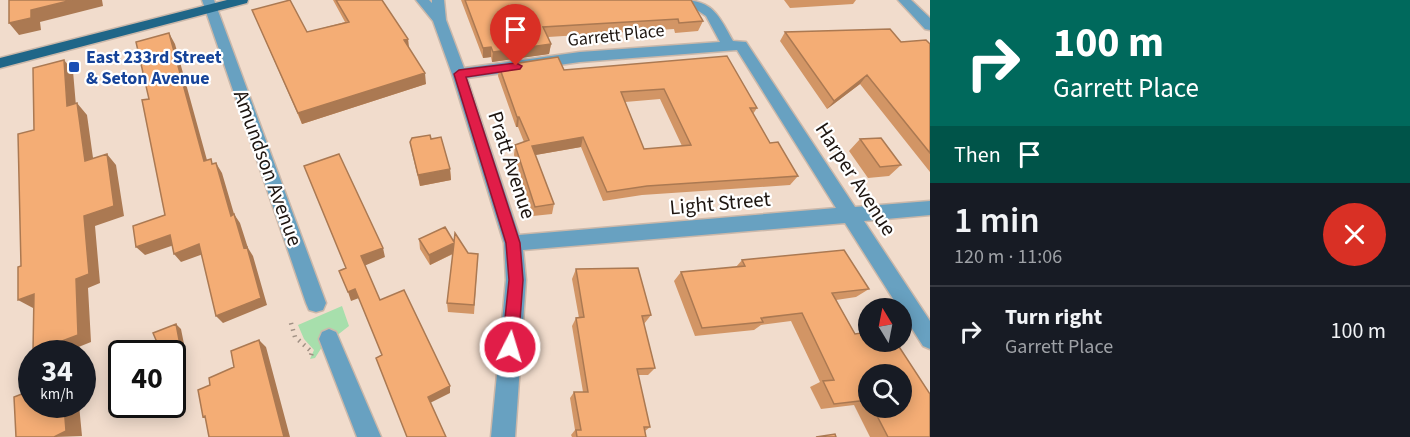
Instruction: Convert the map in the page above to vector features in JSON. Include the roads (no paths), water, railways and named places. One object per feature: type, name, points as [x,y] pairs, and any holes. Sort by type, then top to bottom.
[{"type":"main road","points":[[0,63],[209,4],[242,0]]},
{"type":"street","name":"Pratt Avenue","points":[[422,0],[439,20]]},
{"type":"street","name":"Pratt Avenue","points":[[438,0],[439,20],[459,74],[513,243],[516,280],[503,437]]},
{"type":"street","name":"Harper Avenue","points":[[687,0],[711,14],[734,45],[850,214],[930,339]]},
{"type":"street","points":[[904,0],[929,24]]},
{"type":"street","name":"Amundson Avenue","points":[[209,4],[316,303]]},
{"type":"street","name":"Garrett Place","points":[[459,74],[591,56],[734,45]]},
{"type":"street","name":"Light Street","points":[[513,243],[930,208]]},
{"type":"street","points":[[329,339],[369,437]]},
{"type":"place","name":"East 233rd Street & Seton Avenue","points":[[74,67]]}]
